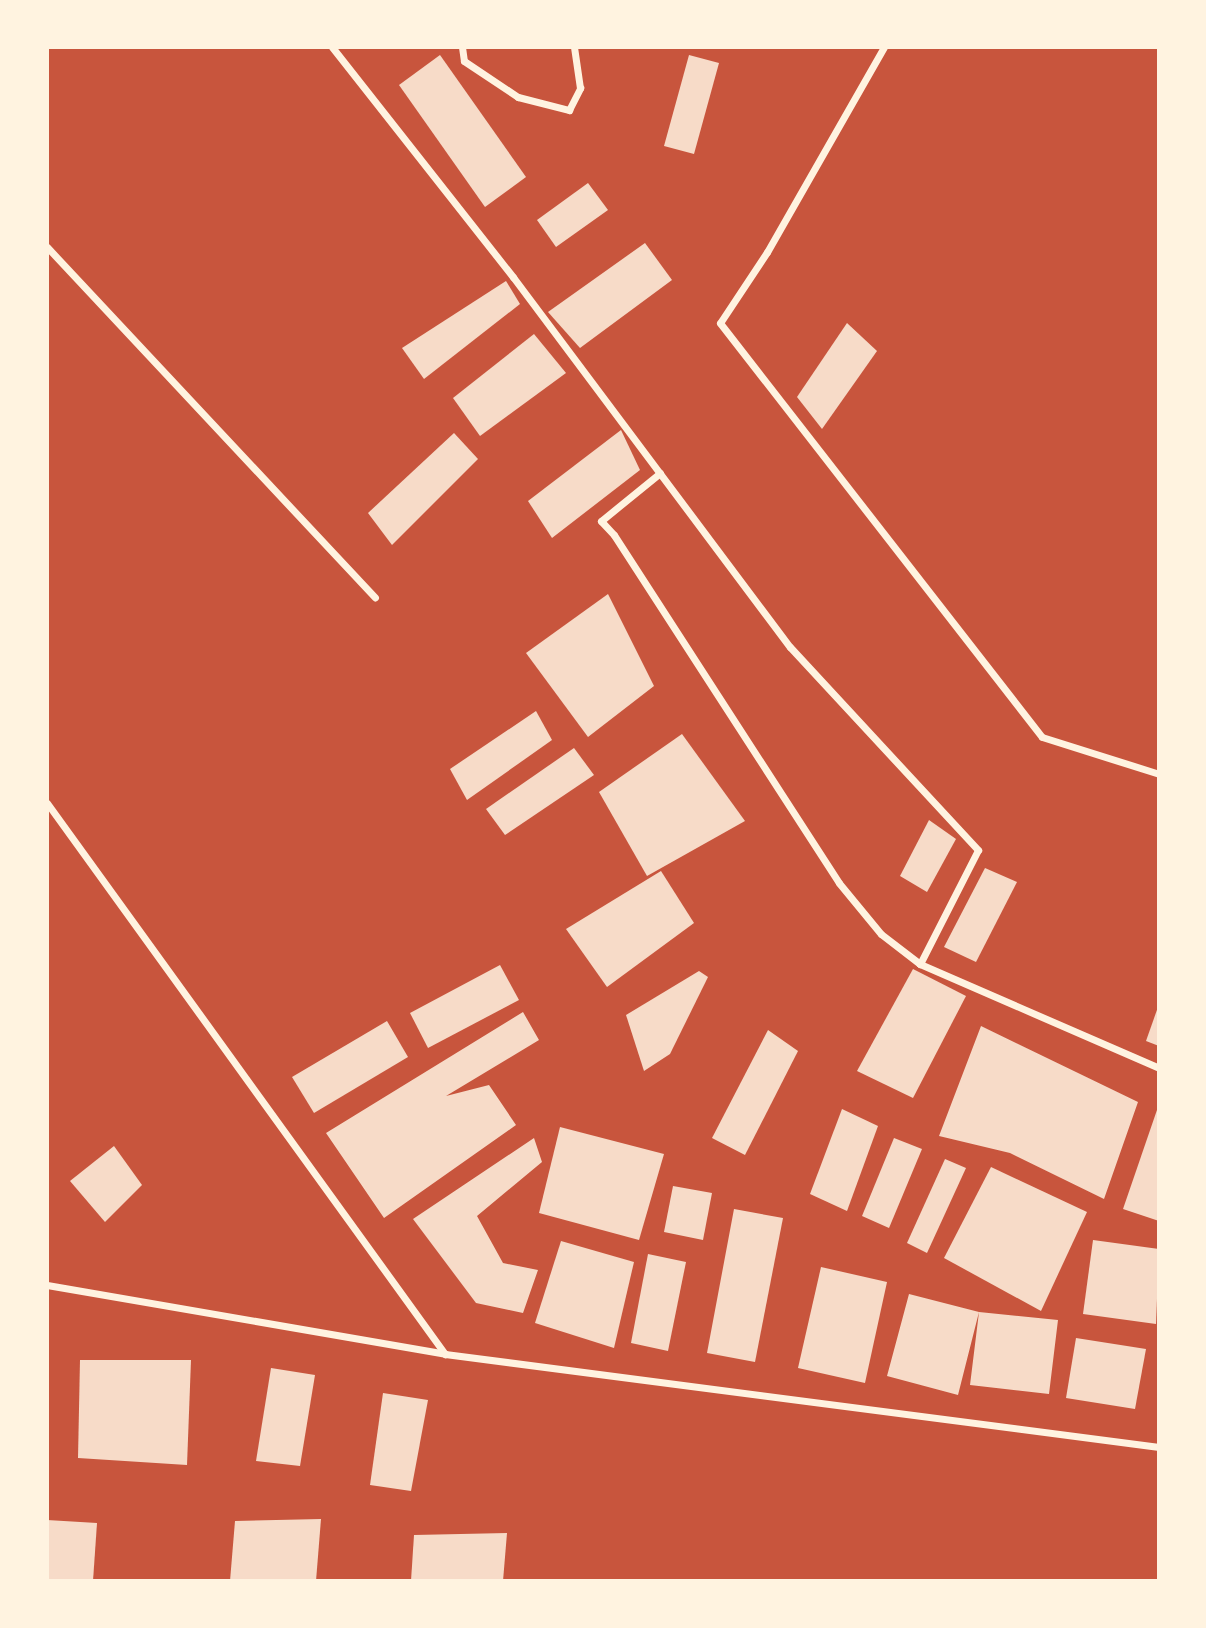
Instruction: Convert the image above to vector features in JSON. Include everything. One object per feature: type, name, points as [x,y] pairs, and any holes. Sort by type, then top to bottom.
[{"type":"street","points":[[332,47],[660,473],[790,647],[978,850],[920,964]]},
{"type":"street","points":[[462,47],[464,61],[518,97],[569,110],[580,88],[573,47]]},
{"type":"street","points":[[884,47],[767,252],[720,324],[1042,737],[1159,774]]},
{"type":"street","points":[[47,247],[375,598]]},
{"type":"street","points":[[660,473],[601,521],[614,534],[839,883],[881,934],[920,964],[1159,1068]]},
{"type":"street","points":[[47,803],[445,1354]]},
{"type":"street","points":[[47,1285],[445,1354],[1159,1447]]},
{"type":"building","points":[[440,55],[526,177],[485,207],[399,85]]},
{"type":"building","points":[[689,55],[719,63],[694,154],[664,146]]},
{"type":"building","points":[[588,183],[608,210],[556,247],[537,220]]},
{"type":"building","points":[[645,243],[672,280],[580,348],[548,312]]},
{"type":"building","points":[[506,281],[520,304],[424,379],[402,348]]},
{"type":"building","points":[[847,323],[877,351],[822,429],[797,397]]},
{"type":"building","points":[[534,334],[566,373],[480,436],[453,398]]},
{"type":"building","points":[[621,430],[640,470],[552,538],[528,501]]},
{"type":"building","points":[[454,433],[478,459],[392,545],[368,513]]},
{"type":"building","points":[[608,594],[654,686],[588,737],[526,653]]},
{"type":"building","points":[[536,711],[552,740],[467,800],[450,769]]},
{"type":"building","points":[[682,734],[745,821],[647,876],[599,792]]},
{"type":"building","points":[[574,748],[594,775],[505,835],[486,809]]},
{"type":"building","points":[[929,820],[956,839],[927,892],[900,876]]},
{"type":"building","points":[[985,868],[1017,882],[976,962],[944,947]]},
{"type":"building","points":[[661,871],[694,923],[607,987],[566,929]]},
{"type":"building","points":[[500,965],[519,1000],[428,1048],[410,1013]]},
{"type":"building","points":[[913,969],[966,996],[913,1098],[857,1071]]},
{"type":"building","points":[[699,971],[708,977],[670,1054],[644,1071],[626,1015]]},
{"type":"building","points":[[1159,1007],[1159,1046],[1146,1041]]},
{"type":"building","points":[[523,1012],[539,1040],[446,1096],[489,1085],[516,1125],[384,1218],[326,1133]]},
{"type":"building","points":[[387,1021],[408,1057],[314,1113],[292,1077]]},
{"type":"building","points":[[981,1026],[1138,1102],[1104,1199],[1010,1153],[939,1136]]},
{"type":"building","points":[[768,1030],[798,1051],[745,1155],[712,1138]]},
{"type":"building","points":[[1159,1107],[1159,1221],[1123,1209]]},
{"type":"building","points":[[842,1109],[878,1126],[847,1211],[810,1194]]},
{"type":"building","points":[[560,1127],[664,1154],[639,1240],[539,1213]]},
{"type":"building","points":[[534,1138],[542,1162],[477,1216],[503,1263],[538,1270],[523,1313],[476,1303],[413,1219]]},
{"type":"building","points":[[894,1138],[922,1149],[889,1228],[862,1216]]},
{"type":"building","points":[[114,1146],[142,1185],[105,1222],[70,1181]]},
{"type":"building","points":[[945,1159],[966,1168],[927,1253],[907,1243]]},
{"type":"building","points":[[991,1167],[1087,1212],[1041,1311],[944,1258]]},
{"type":"building","points":[[673,1186],[712,1193],[703,1240],[664,1232]]},
{"type":"building","points":[[734,1209],[783,1218],[755,1362],[707,1353]]},
{"type":"building","points":[[1093,1240],[1159,1249],[1156,1324],[1083,1314]]},
{"type":"building","points":[[561,1241],[634,1262],[614,1348],[535,1323]]},
{"type":"building","points":[[648,1254],[686,1262],[668,1351],[631,1343]]},
{"type":"building","points":[[821,1267],[887,1282],[865,1383],[798,1368]]},
{"type":"building","points":[[909,1294],[979,1312],[958,1395],[887,1376]]},
{"type":"building","points":[[979,1312],[1058,1320],[1049,1394],[970,1385]]},
{"type":"building","points":[[1076,1338],[1146,1349],[1135,1409],[1066,1398]]},
{"type":"building","points":[[80,1360],[191,1360],[187,1465],[78,1458]]},
{"type":"building","points":[[271,1368],[315,1375],[300,1466],[256,1461]]},
{"type":"building","points":[[383,1393],[428,1400],[411,1491],[370,1485]]},
{"type":"building","points":[[321,1519],[316,1581],[230,1581],[235,1521]]},
{"type":"building","points":[[47,1520],[97,1523],[93,1581],[47,1581]]},
{"type":"building","points":[[507,1533],[503,1581],[411,1581],[414,1535]]}]
